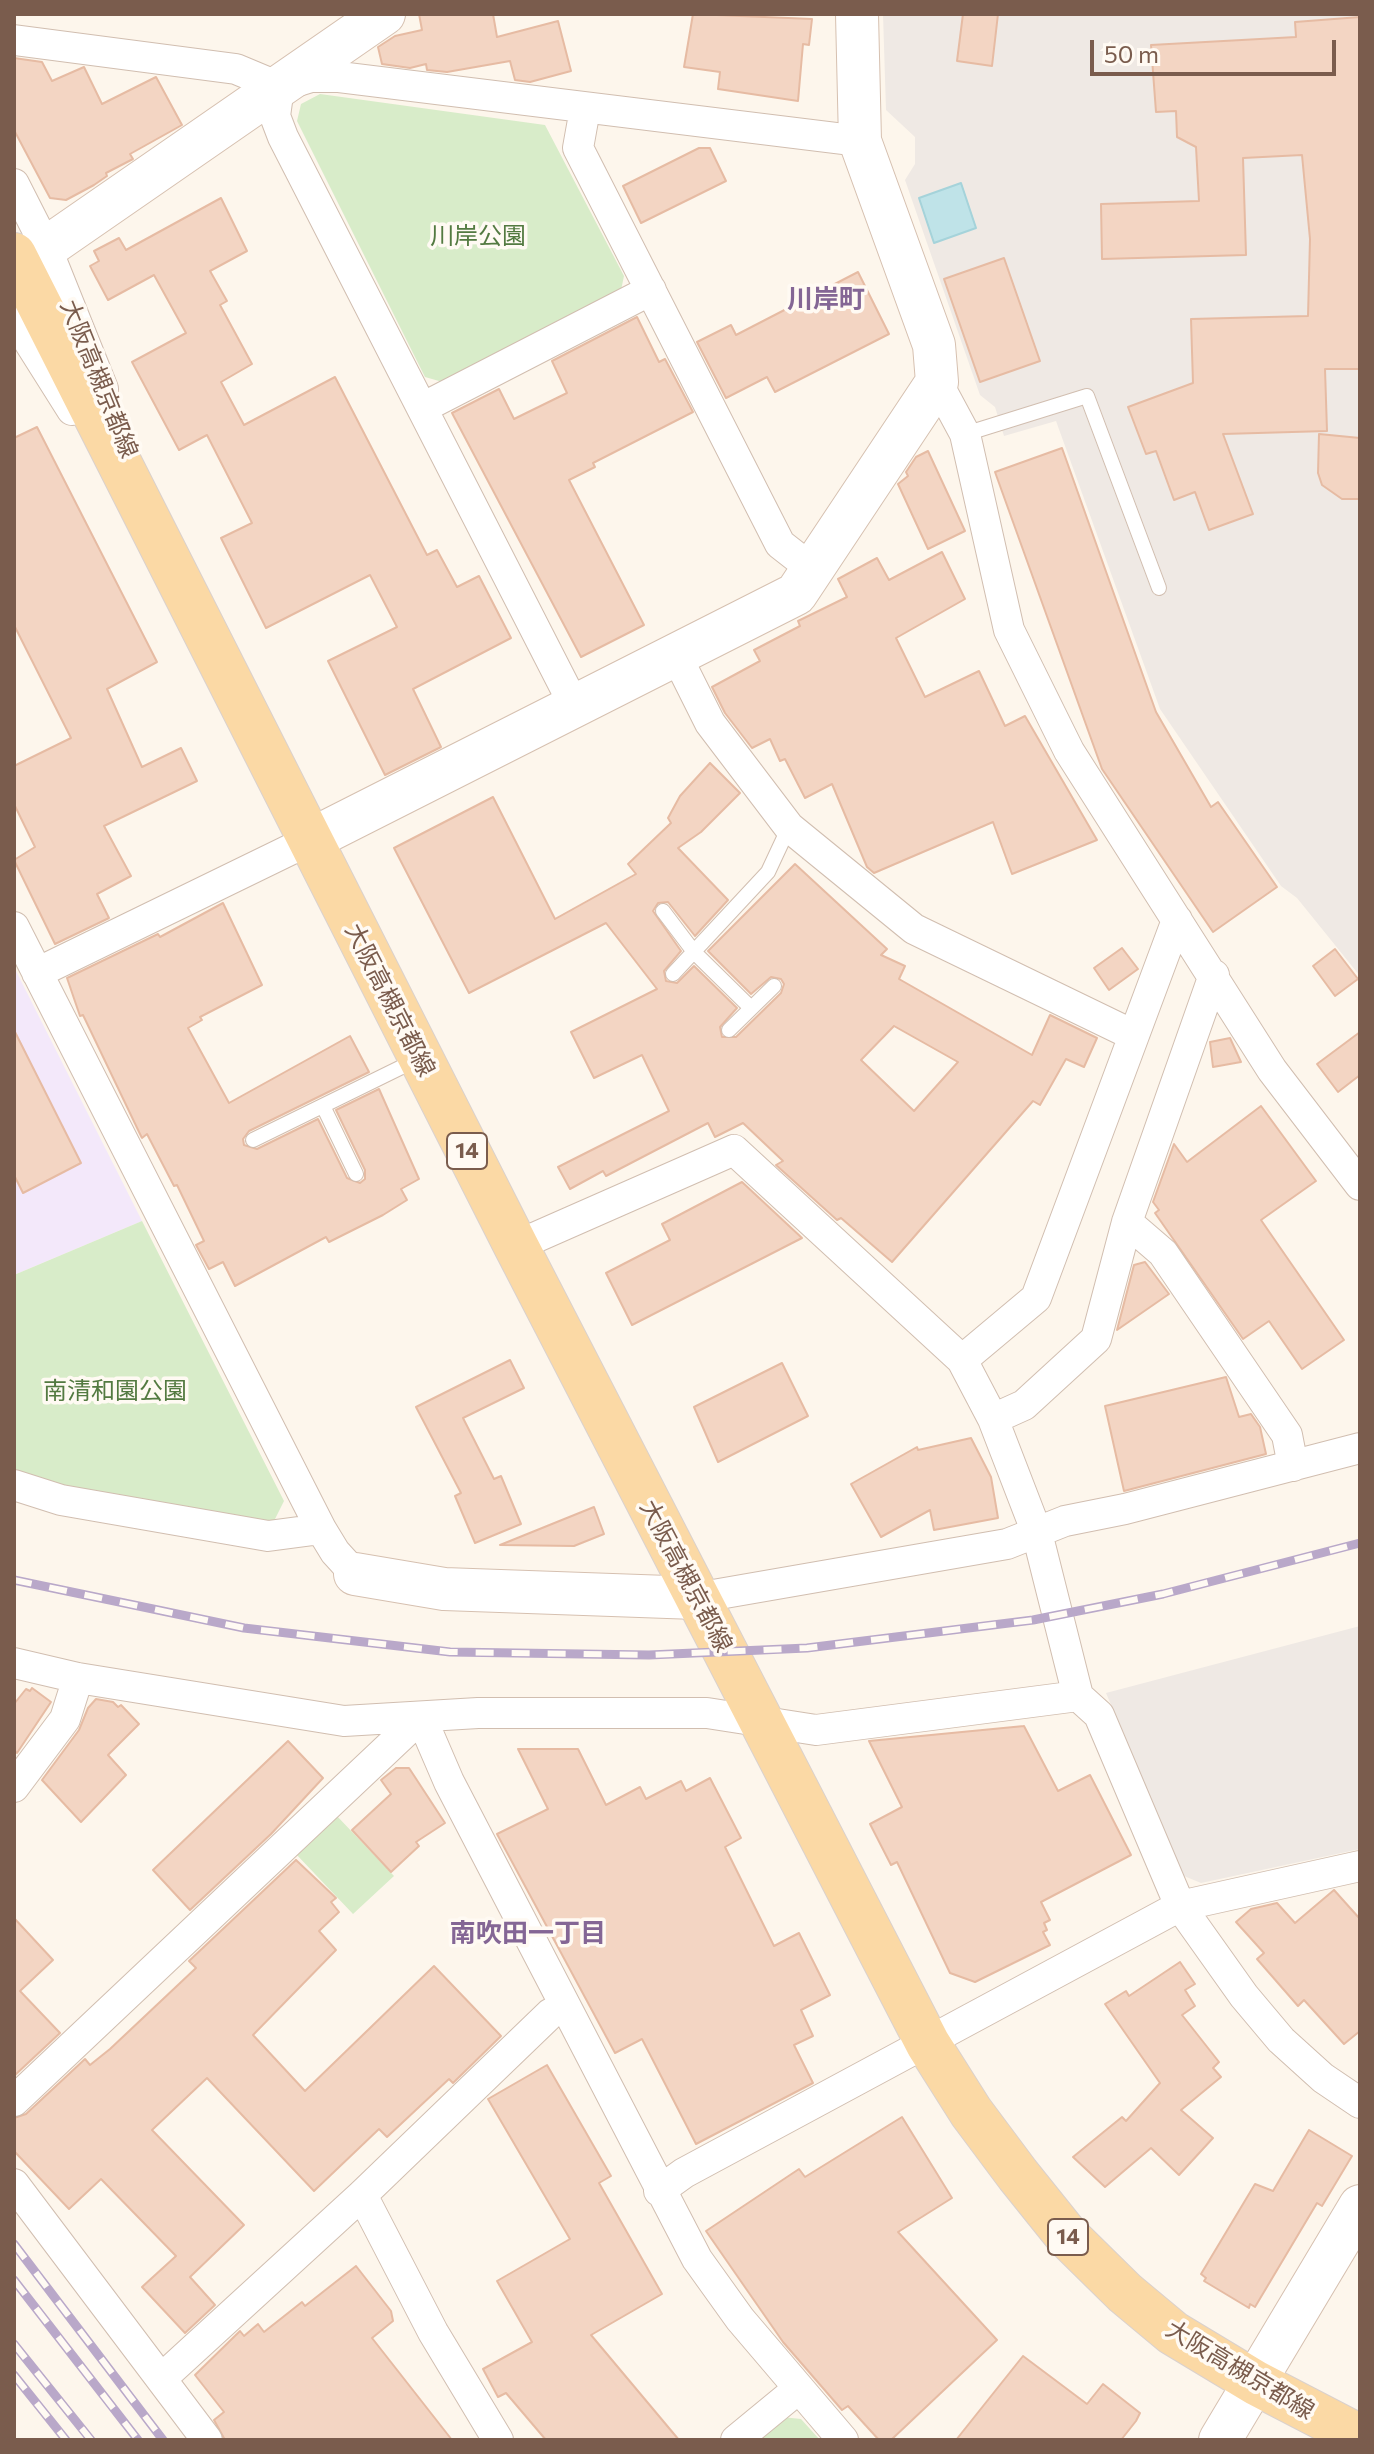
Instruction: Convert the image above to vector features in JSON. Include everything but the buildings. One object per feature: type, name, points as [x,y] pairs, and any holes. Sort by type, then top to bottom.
[{"type":"main road","name":"大阪高槻京都線","points":[[23,259],[308,841],[928,2044],[971,2112],[1067,2236],[1125,2293],[1173,2333],[1256,2383],[1360,2437]]},
{"type":"street","points":[[23,259],[384,14]]},
{"type":"street","points":[[857,14],[860,141],[934,345],[937,382],[965,434],[1009,630],[1069,751],[1272,1070],[1360,1185]]},
{"type":"street","points":[[14,40],[236,69],[279,87],[311,77],[339,77],[860,141]]},
{"type":"street","points":[[279,87],[275,116],[283,137],[574,705]]},
{"type":"street","points":[[585,109],[578,148],[780,544],[812,569]]},
{"type":"street","name":"大阪高槻京都線","points":[[14,184],[23,259]]},
{"type":"street","points":[[424,407],[651,290]]},
{"type":"street","name":"大阪高槻京都線","points":[[14,318],[177,577]]},
{"type":"street","points":[[37,973],[308,841],[796,594],[937,382]]},
{"type":"street","points":[[676,655],[710,723],[789,827],[914,929],[1133,1035]]},
{"type":"street","points":[[962,1360],[1036,1298],[1177,920]]},
{"type":"street","points":[[14,927],[321,1529],[335,1552],[355,1574],[444,1589],[696,1598],[1007,1544],[1065,1521],[1125,1509],[1360,1448]]},
{"type":"street","points":[[993,1419],[1024,1405],[1096,1339],[1127,1222],[1214,975]]},
{"type":"street","points":[[516,1246],[734,1150],[962,1360],[993,1419],[1037,1533],[1078,1696],[1099,1715],[1180,1906],[1244,1996],[1281,2040],[1323,2078],[1360,2103]]},
{"type":"street","points":[[1127,1222],[1163,1253],[1287,1435],[1293,1466]]},
{"type":"street","points":[[14,1485],[61,1500],[268,1536],[321,1529]]},
{"type":"street","points":[[14,1663],[78,1678],[344,1721],[478,1713],[707,1713],[816,1730],[1078,1696]]},
{"type":"street","points":[[14,1787],[65,1719],[78,1678]]},
{"type":"street","points":[[421,1717],[449,1782],[697,2259],[798,2389],[843,2440]]},
{"type":"street","points":[[14,2101],[421,1717]]},
{"type":"street","points":[[659,2191],[684,2173],[1180,1906],[1360,1866]]},
{"type":"street","points":[[161,2379],[362,2195],[550,2014],[564,2006]]},
{"type":"street","points":[[14,2184],[207,2440]]},
{"type":"street","points":[[362,2195],[433,2332],[498,2440]]},
{"type":"street","points":[[1220,2440],[1360,2206]]},
{"type":"street","points":[[736,2440],[798,2389]]},
{"type":"lane","points":[[965,434],[1087,396],[1159,588]]},
{"type":"lane","points":[[673,974],[768,872],[789,827]]},
{"type":"lane","points":[[663,911],[694,952],[751,1008]]},
{"type":"lane","points":[[729,1030],[774,986]]},
{"type":"lane","points":[[253,1140],[420,1058]]},
{"type":"lane","points":[[323,1106],[356,1174]]},
{"type":"shaded area","points":[[883,14],[1360,14],[1360,976],[1297,898],[1281,886],[1160,709],[1056,421],[1004,436],[995,407],[980,395],[905,180],[915,164],[915,137],[886,110]]},
{"type":"shaded area","points":[[14,967],[142,1221],[14,1275]]},
{"type":"shaded area","points":[[1360,1626],[1360,1849],[1201,1883],[1184,1876],[1106,1693]]},
{"type":"green space","name":"川岸公園","points":[[320,94],[545,125],[624,276],[620,295],[446,383],[425,377],[297,121],[301,104]]},
{"type":"green space","name":"南清和園公園","points":[[142,1221],[284,1501],[272,1525],[61,1486],[14,1473],[14,1275]]},
{"type":"green space","points":[[336,1815],[394,1876],[353,1914],[295,1853]]},
{"type":"green space","points":[[782,2417],[801,2419],[820,2440],[755,2440]]},
{"type":"water","points":[[961,183],[976,228],[934,243],[919,198]]},
{"type":"railway","points":[[14,1580],[244,1628],[450,1652],[649,1655],[807,1648],[1033,1620],[1163,1594],[1360,1543]]},
{"type":"railway","points":[[14,2244],[163,2440]]},
{"type":"railway","points":[[14,2280],[138,2440]]},
{"type":"railway","points":[[14,2344],[91,2440]]},
{"type":"railway","points":[[14,2375],[66,2440]]},
{"type":"district","name":"川岸町","points":[[826,299]]},
{"type":"district","name":"南吹田一丁目","points":[[528,1933]]}]
